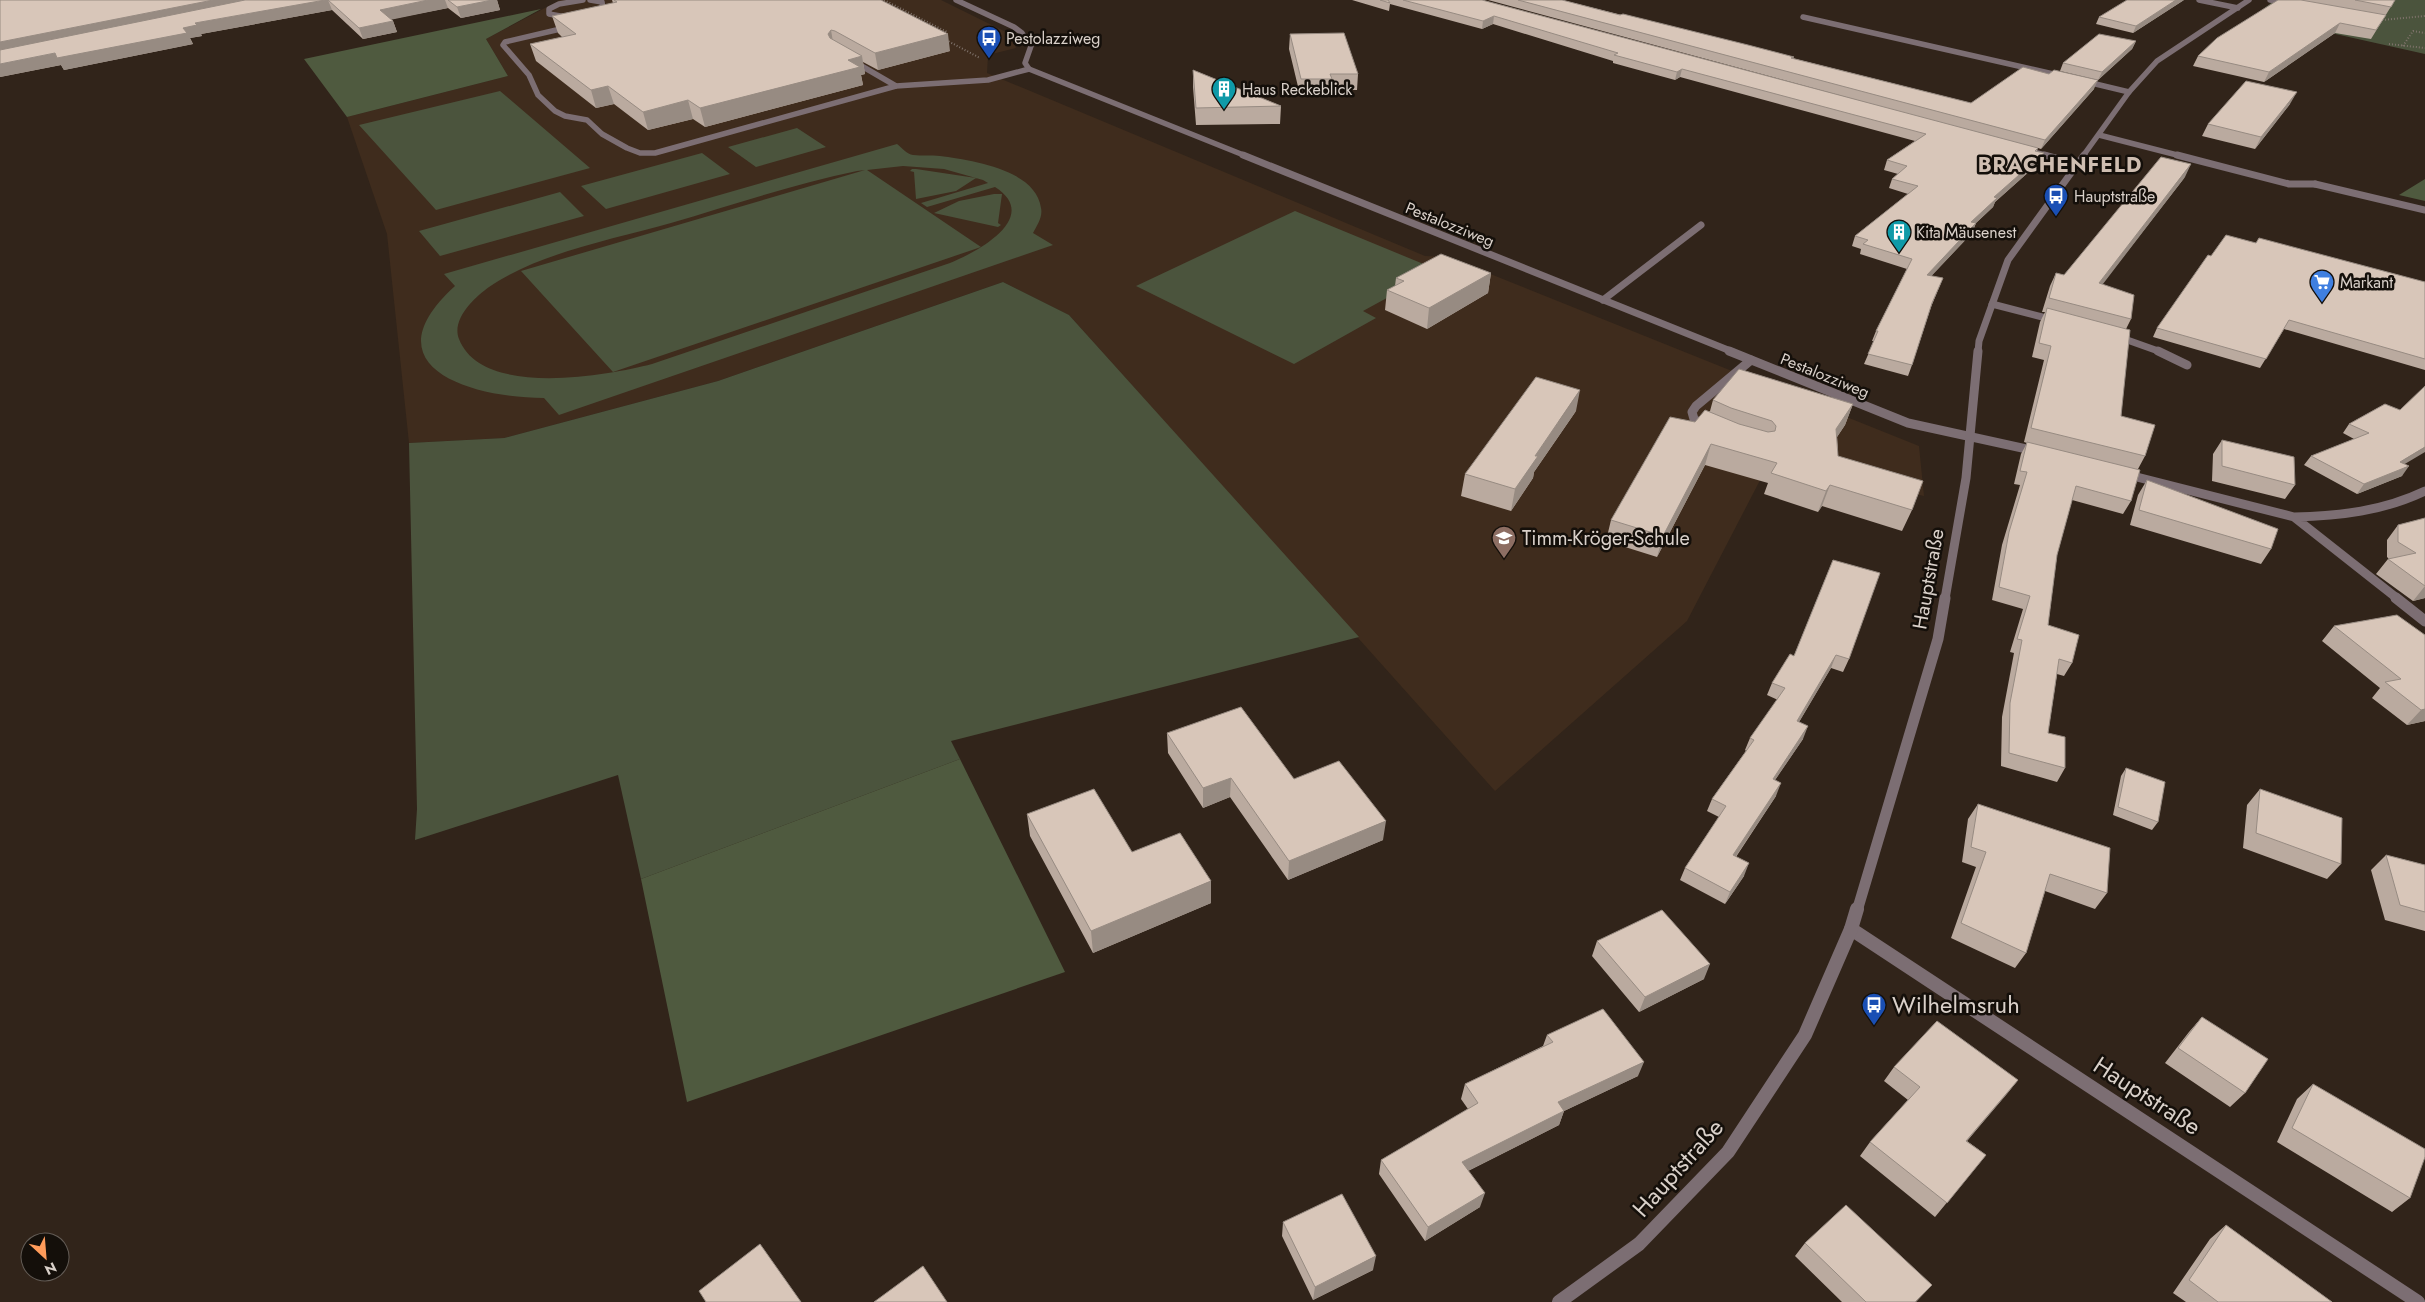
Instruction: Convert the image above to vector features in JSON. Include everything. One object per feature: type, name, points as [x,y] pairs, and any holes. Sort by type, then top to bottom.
[{"type":"street","points":[[550,0],[559,4]]},
{"type":"street","points":[[572,17],[549,14],[549,9],[559,4],[583,0]]},
{"type":"street","points":[[587,15],[603,9],[602,2],[590,0]]},
{"type":"street","points":[[572,26],[516,38],[505,42],[503,45],[538,87],[538,95],[555,111],[565,116],[587,120],[602,134],[640,153],[655,153],[896,86],[988,80],[1027,66],[1031,46],[1022,33],[956,0]]},
{"type":"street","points":[[2199,0],[2238,8]]},
{"type":"street","name":"Hauptstraße","points":[[1558,1302],[1639,1244],[1728,1152],[1805,1035],[1851,928],[1938,638],[1966,478],[1979,341],[2008,260],[2128,92],[2157,61],[2249,0]]},
{"type":"street","points":[[2270,0],[2294,4]]},
{"type":"street","points":[[594,13],[604,18]]},
{"type":"street","points":[[1803,16],[2128,92]]},
{"type":"street","points":[[845,56],[896,86]]},
{"type":"street","name":"Pestalozziweg","points":[[1027,66],[1908,423],[1970,435],[2046,454]]},
{"type":"street","points":[[2099,135],[2289,184],[2315,184],[2425,210]]},
{"type":"street","points":[[2018,148],[2077,164]]},
{"type":"street","points":[[1603,300],[1701,225]]},
{"type":"street","points":[[1992,304],[2058,321]]},
{"type":"street","points":[[2105,334],[2134,341],[2187,365]]},
{"type":"street","points":[[1712,429],[1694,419],[1692,412],[1696,406],[1751,360]]},
{"type":"street","points":[[2113,471],[2294,517],[2339,516],[2405,502],[2425,490]]},
{"type":"street","points":[[2294,517],[2425,621]]},
{"type":"street","name":"Hauptstraße","points":[[1851,928],[2418,1302]]},
{"type":"path","points":[[884,0],[947,32],[942,34]]},
{"type":"path","points":[[2382,20],[2425,16]]},
{"type":"path","points":[[918,24],[926,22]]},
{"type":"path","points":[[2403,46],[2413,31],[2425,33]]},
{"type":"path","points":[[944,40],[979,58],[1027,66]]},
{"type":"path","points":[[2389,44],[2425,48]]},
{"type":"shaded area","points":[[560,0],[941,0],[1010,34],[1016,48],[988,55],[987,73],[1425,256],[1448,257],[1919,446],[1924,496],[1770,461],[1687,621],[1495,791],[1069,315],[1003,282],[718,381],[504,438],[409,443],[387,234],[347,117],[508,76],[486,39]]},
{"type":"green space","points":[[2275,0],[2425,0],[2425,54],[2254,16]]},
{"type":"green space","points":[[541,9],[486,39],[508,76],[347,117],[304,59]]},
{"type":"green space","points":[[500,91],[590,168],[436,210],[359,125]]},
{"type":"green space","points":[[797,128],[826,147],[756,167],[728,147]]},
{"type":"green space","points":[[897,144],[913,155],[968,160],[1015,175],[1027,184],[1036,195],[1041,208],[1040,218],[1033,233],[1053,245],[559,415],[544,398],[516,397],[487,392],[461,384],[439,372],[425,357],[421,338],[430,314],[455,286],[444,274]],"holes":[[[903,166],[944,169],[988,183],[921,203],[927,207],[995,187],[1008,198],[1012,210],[1009,221],[1000,232],[981,247],[867,170]],[[865,170],[521,271],[613,372],[576,377],[546,378],[518,376],[492,369],[472,358],[459,339],[458,324],[461,316],[471,303],[489,287],[509,275],[553,256],[787,188]],[[981,247],[950,263],[652,364],[614,372]]]},
{"type":"green space","points":[[702,153],[730,174],[606,209],[581,186]]},
{"type":"green space","points":[[912,169],[976,178],[956,191],[916,199],[914,172],[910,171]]},
{"type":"green space","points":[[2425,179],[2425,201],[2399,195]]},
{"type":"green space","points":[[560,192],[584,216],[440,256],[419,231]]},
{"type":"green space","points":[[1002,194],[998,223],[1001,225],[998,227],[934,213],[959,201]]},
{"type":"green space","points":[[1295,211],[1438,270],[1363,311],[1376,318],[1294,364],[1136,286]]},
{"type":"green space","points":[[1003,282],[1069,315],[1359,637],[951,741],[960,759],[641,879],[618,775],[415,840],[417,809],[409,443],[504,438],[718,381]]},
{"type":"green space","points":[[960,759],[1065,972],[687,1102],[641,879]]},
{"type":"building","points":[[0,0],[213,0],[0,42]]},
{"type":"building","points":[[245,0],[325,0],[195,23],[197,25],[183,28],[187,33],[57,58],[55,53],[0,64],[0,50]]},
{"type":"building","points":[[328,0],[428,0],[380,10],[393,21],[359,28]]},
{"type":"building","points":[[448,0],[492,0],[457,7]]},
{"type":"building","points":[[614,0],[881,0],[948,34],[875,53],[831,30],[828,34],[830,38],[862,56],[848,60],[860,67],[700,108],[688,100],[643,112],[608,86],[591,90],[530,44],[576,34],[552,16],[617,2]]},
{"type":"building","points":[[1403,0],[1482,0],[2038,148],[2035,151],[2044,153],[1994,197],[1997,198],[1971,222],[1976,223],[1927,275],[1943,278],[1932,303],[1912,365],[1868,354],[1878,331],[1876,331],[1912,259],[1863,244],[1868,240],[1855,236],[1918,186],[1892,179],[1907,166],[1887,160],[1926,134],[1682,69],[1677,72],[1614,55],[1618,53],[1494,16],[1483,21]]},
{"type":"building","points":[[1518,0],[1562,0],[1748,45],[1794,57],[1791,58],[1971,103],[2023,67],[2049,74],[2054,70],[2098,80],[2045,140]]},
{"type":"building","points":[[2127,0],[2176,0],[2136,26],[2099,17]]},
{"type":"building","points":[[2278,0],[2301,0],[2386,15],[2376,30],[2340,23],[2269,72],[2198,56],[2217,38]]},
{"type":"building","points":[[2355,0],[2395,0],[2391,7]]},
{"type":"building","points":[[1344,33],[1358,74],[1330,74],[1332,79],[1301,79],[1290,34]]},
{"type":"building","points":[[2099,34],[2136,41],[2102,72],[2063,63]]},
{"type":"building","points":[[1193,70],[1281,106],[1196,108]]},
{"type":"building","points":[[2246,81],[2297,92],[2261,137],[2208,124]]},
{"type":"building","points":[[2161,157],[2191,164],[2099,283],[2134,295],[2131,319],[2049,298],[2056,273],[2064,275]]},
{"type":"building","name":"Markant","points":[[2226,235],[2256,243],[2259,238],[2425,282],[2425,359],[2289,320],[2266,359],[2157,328],[2208,255],[2211,256]]},
{"type":"building","points":[[1441,254],[1491,273],[1429,308],[1387,290],[1404,281],[1396,278]]},
{"type":"building","points":[[2047,308],[2130,330],[2121,416],[2155,425],[2145,456],[2031,428],[2051,346],[2039,343]]},
{"type":"building","points":[[1739,369],[1853,404],[1836,429],[1838,456],[1923,481],[1912,510],[1830,485],[1826,491],[1771,473],[1777,463],[1711,444],[1663,536],[1611,520],[1670,417],[1695,422],[1705,410],[1739,424],[1768,432],[1775,431],[1776,426],[1772,421],[1731,408],[1713,400]]},
{"type":"building","points":[[1536,377],[1580,390],[1515,489],[1465,474]]},
{"type":"building","points":[[2425,386],[2425,447],[2400,462],[2409,466],[2364,484],[2311,456],[2369,433],[2349,424],[2385,404],[2400,410]]},
{"type":"building","points":[[2222,440],[2294,457],[2295,485],[2222,466]]},
{"type":"building","points":[[2027,442],[2140,470],[2131,501],[2076,486],[2057,555],[2048,625],[2079,635],[2072,663],[2059,659],[2048,733],[2065,737],[2065,768],[2009,753],[2010,703],[2022,640],[2017,639],[2030,596],[1999,587],[2009,532],[2027,472],[2020,471]]},
{"type":"building","points":[[2147,480],[2278,529],[2271,549],[2139,510]]},
{"type":"building","points":[[2425,518],[2425,586],[2388,559],[2416,553],[2398,542],[2398,525]]},
{"type":"building","points":[[1833,560],[1880,573],[1849,659],[1836,655],[1797,721],[1808,726],[1773,779],[1781,783],[1733,855],[1749,863],[1730,892],[1685,868],[1726,806],[1712,799],[1754,740],[1750,738],[1785,688],[1772,683],[1790,654],[1794,656]]},
{"type":"building","points":[[2397,615],[2425,635],[2425,709],[2421,710],[2385,682],[2401,679],[2334,626]]},
{"type":"building","points":[[1241,707],[1294,779],[1339,761],[1386,821],[1289,861],[1231,778],[1203,788],[1167,733]]},
{"type":"building","points":[[2126,768],[2165,782],[2158,822],[2118,807]]},
{"type":"building","points":[[1094,789],[1132,852],[1180,833],[1211,881],[1091,931],[1027,814]]},
{"type":"building","points":[[2260,789],[2342,818],[2341,864],[2256,833]]},
{"type":"building","points":[[1978,804],[2110,848],[2107,893],[2050,874],[2026,953],[1961,923],[1986,852],[1971,847]]},
{"type":"building","points":[[2386,855],[2425,865],[2425,912],[2400,905]]},
{"type":"building","points":[[1662,910],[1710,964],[1645,997],[1597,941]]},
{"type":"building","points":[[1603,1009],[1644,1062],[1558,1102],[1564,1111],[1462,1162],[1485,1193],[1428,1227],[1381,1160],[1478,1103],[1465,1084],[1553,1042],[1547,1035]]},
{"type":"building","points":[[2202,1017],[2268,1059],[2245,1093],[2178,1048]]},
{"type":"building","points":[[1937,1021],[2018,1080],[1966,1141],[1986,1155],[1947,1203],[1870,1142],[1920,1087],[1894,1067]]},
{"type":"building","points":[[2313,1084],[2425,1149],[2425,1157],[2410,1198],[2292,1128]]},
{"type":"building","points":[[1342,1194],[1376,1256],[1315,1287],[1283,1222]]},
{"type":"building","points":[[1846,1205],[1932,1285],[1915,1302],[1866,1302],[1805,1243]]},
{"type":"building","points":[[2226,1225],[2332,1302],[2218,1302],[2189,1280]]},
{"type":"building","points":[[760,1244],[801,1302],[706,1302],[699,1291]]},
{"type":"building","points":[[923,1266],[947,1302],[874,1302]]},
{"type":"place","name":"Pestolazziweg","points":[[989,59]]},
{"type":"place","name":"Haus Reckeblick","points":[[1224,110]]},
{"type":"place","name":"Hauptstraße","points":[[2056,217]]},
{"type":"place","name":"Kita Mäusenest","points":[[1899,253]]},
{"type":"place","name":"Markant","points":[[2322,303]]},
{"type":"place","name":"Timm-Kröger-Schule","points":[[1504,559]]},
{"type":"place","name":"Wilhelmsruh","points":[[1874,1026]]},
{"type":"district","name":"BRACHENFELD","points":[[2060,165]]}]
